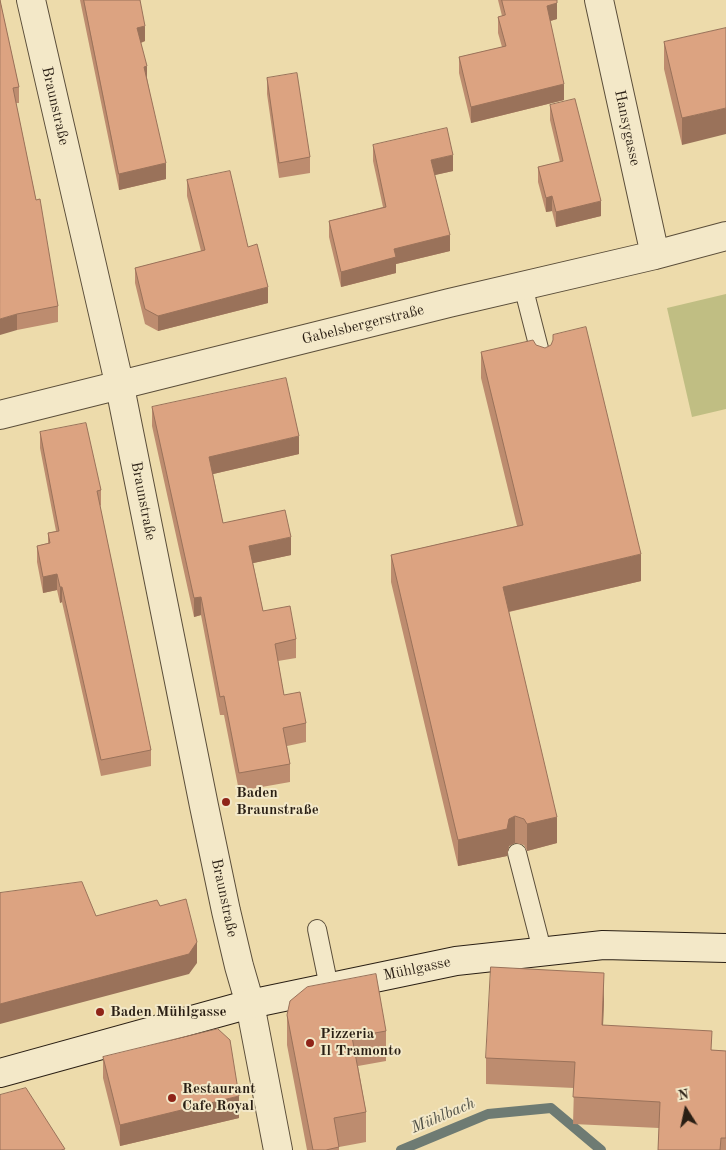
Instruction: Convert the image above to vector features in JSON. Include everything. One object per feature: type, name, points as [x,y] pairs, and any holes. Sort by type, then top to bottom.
[{"type":"street","name":"Braunstraße","points":[[31,0],[120,386],[210,835],[239,966],[250,1004],[278,1150]]},
{"type":"street","name":"Hansygasse","points":[[599,0],[655,255]]},
{"type":"street","name":"Gabelsbergerstraße","points":[[0,415],[726,236]]},
{"type":"street","name":"Mühlgasse","points":[[0,1073],[250,1004],[456,961],[542,950],[603,945],[726,948]]},
{"type":"lane","points":[[523,286],[543,364]]},
{"type":"lane","points":[[517,853],[542,950]]},
{"type":"lane","points":[[317,929],[329,987]]},
{"type":"shaded area","points":[[726,294],[726,409],[692,417],[667,308]]},
{"type":"building","points":[[0,0],[19,87],[13,88],[36,200],[40,199],[58,306],[0,319]]},
{"type":"building","points":[[84,0],[140,0],[145,26],[137,28],[147,66],[144,67],[166,163],[119,174]]},
{"type":"building","points":[[502,0],[557,0],[557,3],[547,6],[564,84],[471,107],[459,57],[506,46],[498,17],[505,15]]},
{"type":"building","points":[[726,28],[726,108],[682,118],[664,42]]},
{"type":"building","points":[[297,73],[310,157],[279,163],[267,78]]},
{"type":"building","points":[[575,99],[601,201],[556,212],[552,196],[546,198],[538,167],[563,161],[550,105]]},
{"type":"building","points":[[447,128],[453,155],[431,160],[450,235],[394,249],[396,257],[341,272],[329,221],[386,207],[373,145]]},
{"type":"building","points":[[230,171],[248,247],[257,244],[268,287],[158,316],[145,309],[135,268],[205,250],[187,180]]},
{"type":"building","points":[[586,327],[641,554],[503,587],[557,817],[527,824],[524,819],[515,816],[509,819],[507,829],[458,840],[391,555],[523,525],[481,352],[533,340],[536,345],[545,348],[551,345],[553,335]]},
{"type":"building","points":[[286,378],[299,436],[209,457],[223,523],[285,510],[291,537],[249,546],[263,611],[290,606],[296,639],[275,644],[284,695],[300,692],[306,723],[283,728],[290,764],[239,773],[224,696],[220,697],[201,597],[194,598],[152,407]]},
{"type":"building","points":[[86,423],[101,490],[97,491],[151,750],[101,760],[62,587],[60,587],[57,574],[43,577],[37,546],[50,543],[48,533],[59,531],[40,432]]},
{"type":"building","points":[[82,882],[96,916],[157,900],[160,906],[186,899],[197,942],[189,954],[0,1004],[0,893]]},
{"type":"building","points":[[491,967],[604,973],[602,1025],[712,1031],[711,1050],[726,1051],[726,1138],[721,1138],[720,1150],[658,1150],[660,1102],[573,1097],[575,1062],[486,1058]]},
{"type":"building","points":[[376,974],[386,1031],[352,1037],[366,1112],[334,1118],[339,1147],[313,1150],[287,1015],[290,1001],[307,987]]},
{"type":"building","name":"Restaurant Cafe Royal","points":[[218,1029],[230,1040],[239,1096],[120,1125],[103,1057]]},
{"type":"building","points":[[26,1088],[65,1149],[0,1150],[0,1095]]},
{"type":"waterway","name":"Mühlbach","points":[[401,1150],[488,1114],[551,1108],[601,1150]]},
{"type":"place","name":"Baden Braunstraße","points":[[226,802]]},
{"type":"place","name":"Baden Mühlgasse","points":[[100,1012]]},
{"type":"place","name":"Pizzeria Il Tramonto","points":[[310,1043]]},
{"type":"place","name":"Restaurant Cafe Royal","points":[[172,1098]]}]
